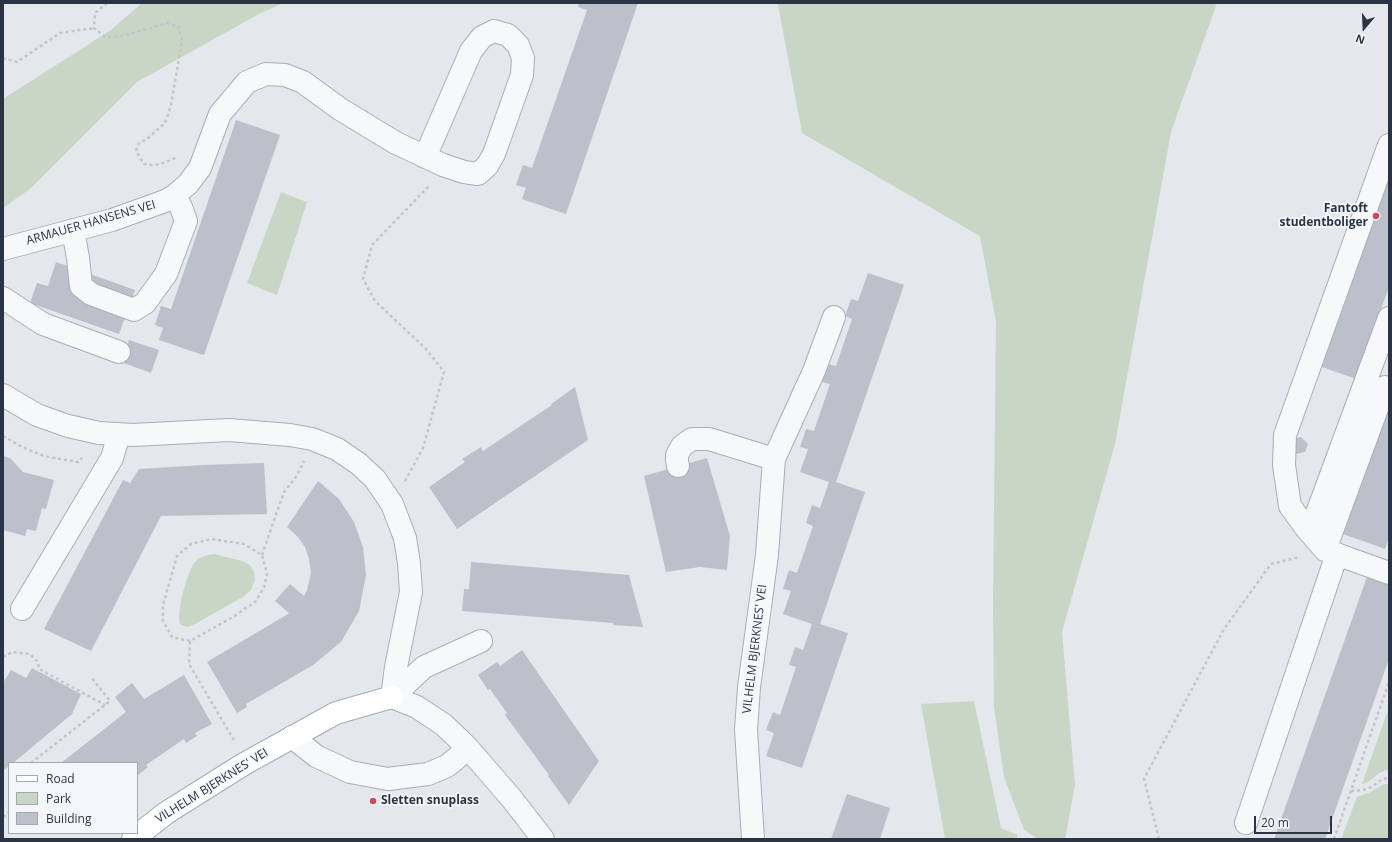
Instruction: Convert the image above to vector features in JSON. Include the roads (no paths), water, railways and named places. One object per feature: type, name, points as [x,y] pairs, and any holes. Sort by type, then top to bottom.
[{"type":"main road","name":"VILHELM BJERKNES' VEI","points":[[133,839],[166,813],[244,764],[292,737],[336,713],[392,697]]},
{"type":"street","name":"ARMAUER HANSENS VEI","points":[[3,249],[112,220],[165,201],[174,196],[188,184],[200,168],[220,114],[247,82],[266,74],[285,75],[303,82],[340,109],[396,143],[425,157],[464,172],[478,174],[487,166],[494,154],[522,75],[523,58],[518,45],[508,35],[494,31],[482,37],[471,51],[425,157]]},
{"type":"street","points":[[1389,145],[1285,435],[1284,464],[1290,506],[1306,528],[1331,552],[1389,573]]},
{"type":"street","points":[[73,230],[81,286],[91,294],[134,310],[145,304],[166,274],[186,221],[181,207],[174,196]]},
{"type":"street","points":[[3,298],[43,324],[119,352]]},
{"type":"street","name":"VILHELM BJERKNES' VEI","points":[[753,839],[746,730],[749,687],[767,555],[774,459],[814,371],[834,317]]},
{"type":"street","points":[[1331,552],[1317,513],[1389,318]]},
{"type":"street","points":[[1246,823],[1331,552],[1385,387]]},
{"type":"street","points":[[3,395],[37,415],[68,426],[99,433],[133,435],[229,430],[290,435],[312,439],[337,449],[359,464],[375,479],[392,504],[406,538],[411,592],[396,667],[392,697]]},
{"type":"street","points":[[22,609],[112,458],[120,434]]},
{"type":"street","points":[[678,466],[677,455],[682,446],[692,439],[709,439],[774,459]]},
{"type":"street","points":[[392,697],[424,667],[482,641]]},
{"type":"street","points":[[392,697],[417,707],[444,725],[467,747],[512,799],[543,839]]},
{"type":"street","points":[[292,737],[316,756],[350,772],[388,779],[428,774],[447,766],[467,747]]},
{"type":"place","name":"Fantoft studentboliger","points":[[1376,216]]},
{"type":"place","name":"Sletten snuplass","points":[[373,801]]}]
